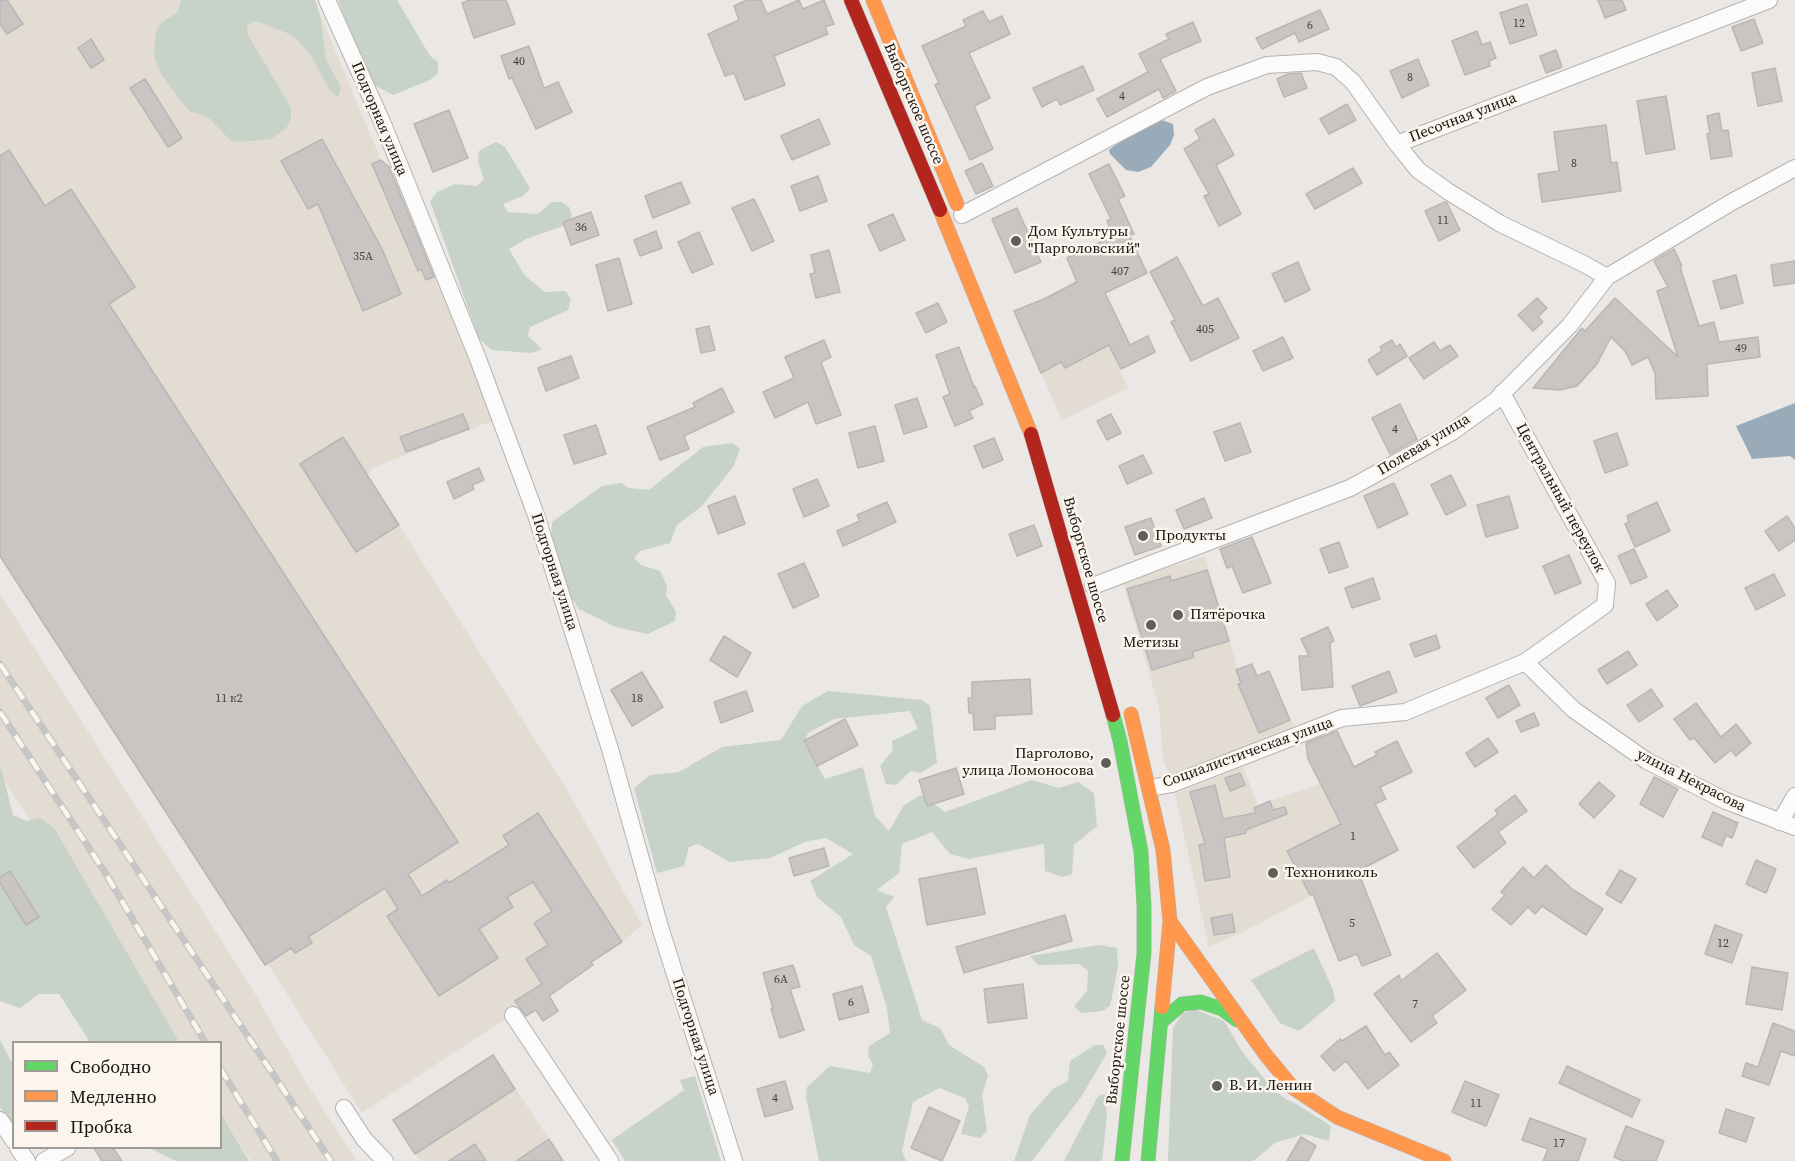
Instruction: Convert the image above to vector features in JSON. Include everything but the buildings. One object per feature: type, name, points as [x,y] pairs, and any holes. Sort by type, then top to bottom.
[{"type":"main road","name":"Выборгское шоссе","points":[[851,0],[985,318],[1033,440],[1119,741],[1141,852],[1144,907],[1144,953],[1122,1161]]},
{"type":"main road","name":"Выборгское шоссе","points":[[873,0],[964,220]]},
{"type":"main road","points":[[1128,702],[1163,850],[1170,921],[1148,1161]]},
{"type":"main road","points":[[1170,921],[1265,1054],[1293,1088],[1337,1117],[1444,1161]]},
{"type":"main road","points":[[1161,1022],[1182,1004],[1201,1002],[1222,1009],[1247,1026]]},
{"type":"street","name":"Подгорная улица","points":[[327,0],[383,124],[478,359],[536,515],[610,749],[660,927],[734,1161]]},
{"type":"street","name":"Песочная улица","points":[[964,220],[1207,87],[1267,65],[1317,62],[1336,67],[1353,82],[1397,144],[1769,0]]},
{"type":"street","points":[[1397,144],[1418,170],[1449,192],[1502,224],[1607,277]]},
{"type":"street","name":"Полевая улица","points":[[1093,586],[1350,488],[1452,432],[1496,400],[1570,325],[1607,277],[1730,203],[1795,168]]},
{"type":"street","name":"Центральный переулок","points":[[1502,393],[1607,583],[1605,605]]},
{"type":"street","name":"Социалистическая улица","points":[[1150,788],[1172,784],[1342,718],[1405,712],[1525,662],[1605,605]]},
{"type":"street","name":"улица Некрасова","points":[[1525,662],[1574,710],[1647,761],[1726,801],[1787,825],[1795,796]]},
{"type":"street","points":[[513,1015],[610,1161]]},
{"type":"street","points":[[344,1108],[364,1139],[385,1161]]},
{"type":"street","points":[[0,1120],[12,1138]]},
{"type":"street","points":[[44,1161],[65,1149]]},
{"type":"shaded area","points":[[0,0],[314,0],[381,160],[393,170],[448,296],[492,421],[374,467],[367,475],[569,793],[642,925],[592,962],[593,965],[549,996],[558,1011],[543,1021],[536,1010],[525,1016],[520,1009],[362,1113],[268,964],[265,965],[0,556]]},
{"type":"shaded area","points":[[181,0],[315,0],[320,15],[326,60],[341,87],[338,97],[330,91],[312,57],[292,35],[256,21],[247,25],[248,35],[291,108],[291,119],[287,127],[271,139],[231,141],[210,119],[191,112],[184,105],[161,74],[154,56],[156,31],[161,23],[178,12]]},
{"type":"shaded area","points":[[338,0],[397,0],[430,56],[438,62],[438,73],[430,80],[393,95],[374,85]]},
{"type":"shaded area","points":[[496,142],[505,147],[530,188],[523,196],[503,204],[508,212],[538,214],[552,202],[562,202],[570,208],[572,217],[566,225],[526,239],[509,249],[523,273],[530,280],[545,292],[565,291],[571,299],[568,310],[530,327],[528,336],[542,349],[532,353],[492,350],[479,339],[430,201],[437,192],[455,184],[477,186],[484,180],[478,161],[479,151]]},
{"type":"shaded area","points":[[1137,251],[1147,273],[1104,294],[1129,346],[1113,354],[1128,388],[1062,420],[1014,311],[1045,299],[1093,271]]},
{"type":"shaded area","points":[[732,443],[740,449],[733,467],[702,506],[677,525],[670,543],[640,551],[634,558],[641,565],[660,571],[667,586],[666,595],[676,612],[675,621],[648,634],[616,627],[579,609],[567,591],[551,546],[552,522],[602,486],[621,483],[629,488],[649,490],[703,447]]},
{"type":"shaded area","points":[[1205,556],[1238,669],[1252,664],[1257,676],[1269,671],[1295,729],[1171,780],[1163,759],[1159,708],[1123,582]]},
{"type":"shaded area","points":[[0,594],[251,987],[305,1081],[357,1161],[251,1161],[222,1117],[222,1041],[172,1041],[0,774]]},
{"type":"shaded area","points":[[828,691],[922,700],[930,706],[937,763],[920,773],[911,771],[896,785],[886,784],[880,766],[893,750],[892,741],[918,729],[910,711],[834,719],[808,733],[804,743],[825,779],[863,767],[875,816],[889,831],[904,805],[921,795],[945,812],[1032,780],[1059,788],[1078,782],[1094,793],[1097,826],[1074,845],[1072,874],[1062,877],[1045,871],[1044,844],[969,859],[950,854],[932,832],[902,844],[899,873],[877,890],[894,897],[886,907],[922,1020],[940,1028],[949,1045],[984,1067],[988,1076],[982,1095],[987,1131],[980,1138],[961,1134],[969,1106],[965,1098],[939,1088],[913,1102],[902,1151],[906,1161],[819,1161],[806,1097],[807,1087],[830,1066],[870,1073],[873,1064],[868,1056],[869,1046],[890,1033],[887,1008],[871,956],[854,945],[841,917],[818,898],[810,881],[853,854],[826,838],[807,841],[770,858],[730,862],[698,844],[689,847],[684,866],[657,873],[634,788],[650,775],[679,772],[722,747],[781,740],[802,706]]},
{"type":"shaded area","name":"Технониколь","points":[[1366,761],[1386,799],[1375,805],[1398,850],[1243,932],[1209,947],[1175,794],[1243,766],[1258,805],[1321,784]]},
{"type":"shaded area","points":[[0,764],[13,815],[26,821],[40,818],[54,828],[178,1041],[89,1041],[59,994],[39,994],[20,1008],[0,1001]]},
{"type":"shaded area","points":[[1099,945],[1117,948],[1118,967],[1110,1006],[1102,1011],[1081,1013],[1074,1006],[1087,991],[1088,971],[1080,964],[1038,965],[1030,956]]},
{"type":"shaded area","points":[[1314,948],[1333,990],[1335,1001],[1299,1031],[1280,1023],[1251,980]]},
{"type":"shaded area","points":[[1194,1009],[1224,1021],[1243,1053],[1272,1088],[1284,1098],[1331,1126],[1329,1141],[1304,1134],[1275,1143],[1253,1161],[1168,1161],[1173,1028],[1182,1014]]},
{"type":"shaded area","points":[[0,1040],[12,1063],[12,1126],[0,1107]]},
{"type":"shaded area","points":[[1095,1045],[1103,1045],[1107,1053],[1081,1097],[1032,1161],[1014,1161],[1030,1115],[1053,1089],[1068,1081],[1070,1061]]},
{"type":"shaded area","points":[[493,1055],[549,1139],[516,1161],[486,1161],[475,1144],[449,1161],[420,1161],[393,1120]]},
{"type":"shaded area","points":[[695,1076],[721,1161],[625,1161],[612,1140],[684,1090],[680,1080]]},
{"type":"shaded area","points":[[1105,1094],[1107,1116],[1102,1161],[1064,1161],[1098,1096]]},
{"type":"shaded area","points":[[222,1116],[249,1161],[176,1161],[151,1149],[222,1149]]},
{"type":"water","points":[[1162,120],[1173,124],[1174,135],[1170,145],[1151,167],[1138,172],[1126,170],[1110,154],[1109,150],[1124,139]]},
{"type":"water","points":[[1795,403],[1795,460],[1790,456],[1752,459],[1736,426]]},
{"type":"railway","points":[[0,664],[331,1161]]},
{"type":"railway","points":[[0,712],[106,874],[204,1041]]},
{"type":"railway","points":[[222,1071],[277,1161]]},
{"type":"traffic: fast","points":[[1113,715],[1141,852],[1144,907],[1144,953],[1122,1161]]},
{"type":"traffic: fast","points":[[1161,1022],[1182,1004],[1201,1002],[1222,1009],[1237,1020]]},
{"type":"traffic: fast","points":[[1148,1161],[1162,1007]]},
{"type":"traffic: slow","points":[[873,0],[957,204]]},
{"type":"traffic: slow","points":[[940,210],[1031,434]]},
{"type":"traffic: slow","points":[[1131,714],[1163,850],[1170,921],[1162,1007]]},
{"type":"traffic: slow","points":[[1170,921],[1265,1054],[1293,1088],[1337,1117],[1444,1161]]},
{"type":"traffic: jam","points":[[851,0],[940,210]]},
{"type":"traffic: jam","points":[[1031,434],[1113,715]]},
{"type":"place","name":"Дом Культуры \"Парголовский\"","points":[[1016,241]]},
{"type":"place","name":"Продукты","points":[[1143,536]]},
{"type":"place","name":"Пятёрочка","points":[[1178,615]]},
{"type":"place","name":"Метизы","points":[[1151,625]]},
{"type":"place","name":"Парголово, улица Ломоносова","points":[[1106,763]]},
{"type":"place","name":"Технониколь","points":[[1273,873]]},
{"type":"place","name":"В. И. Ленин","points":[[1217,1086]]}]
